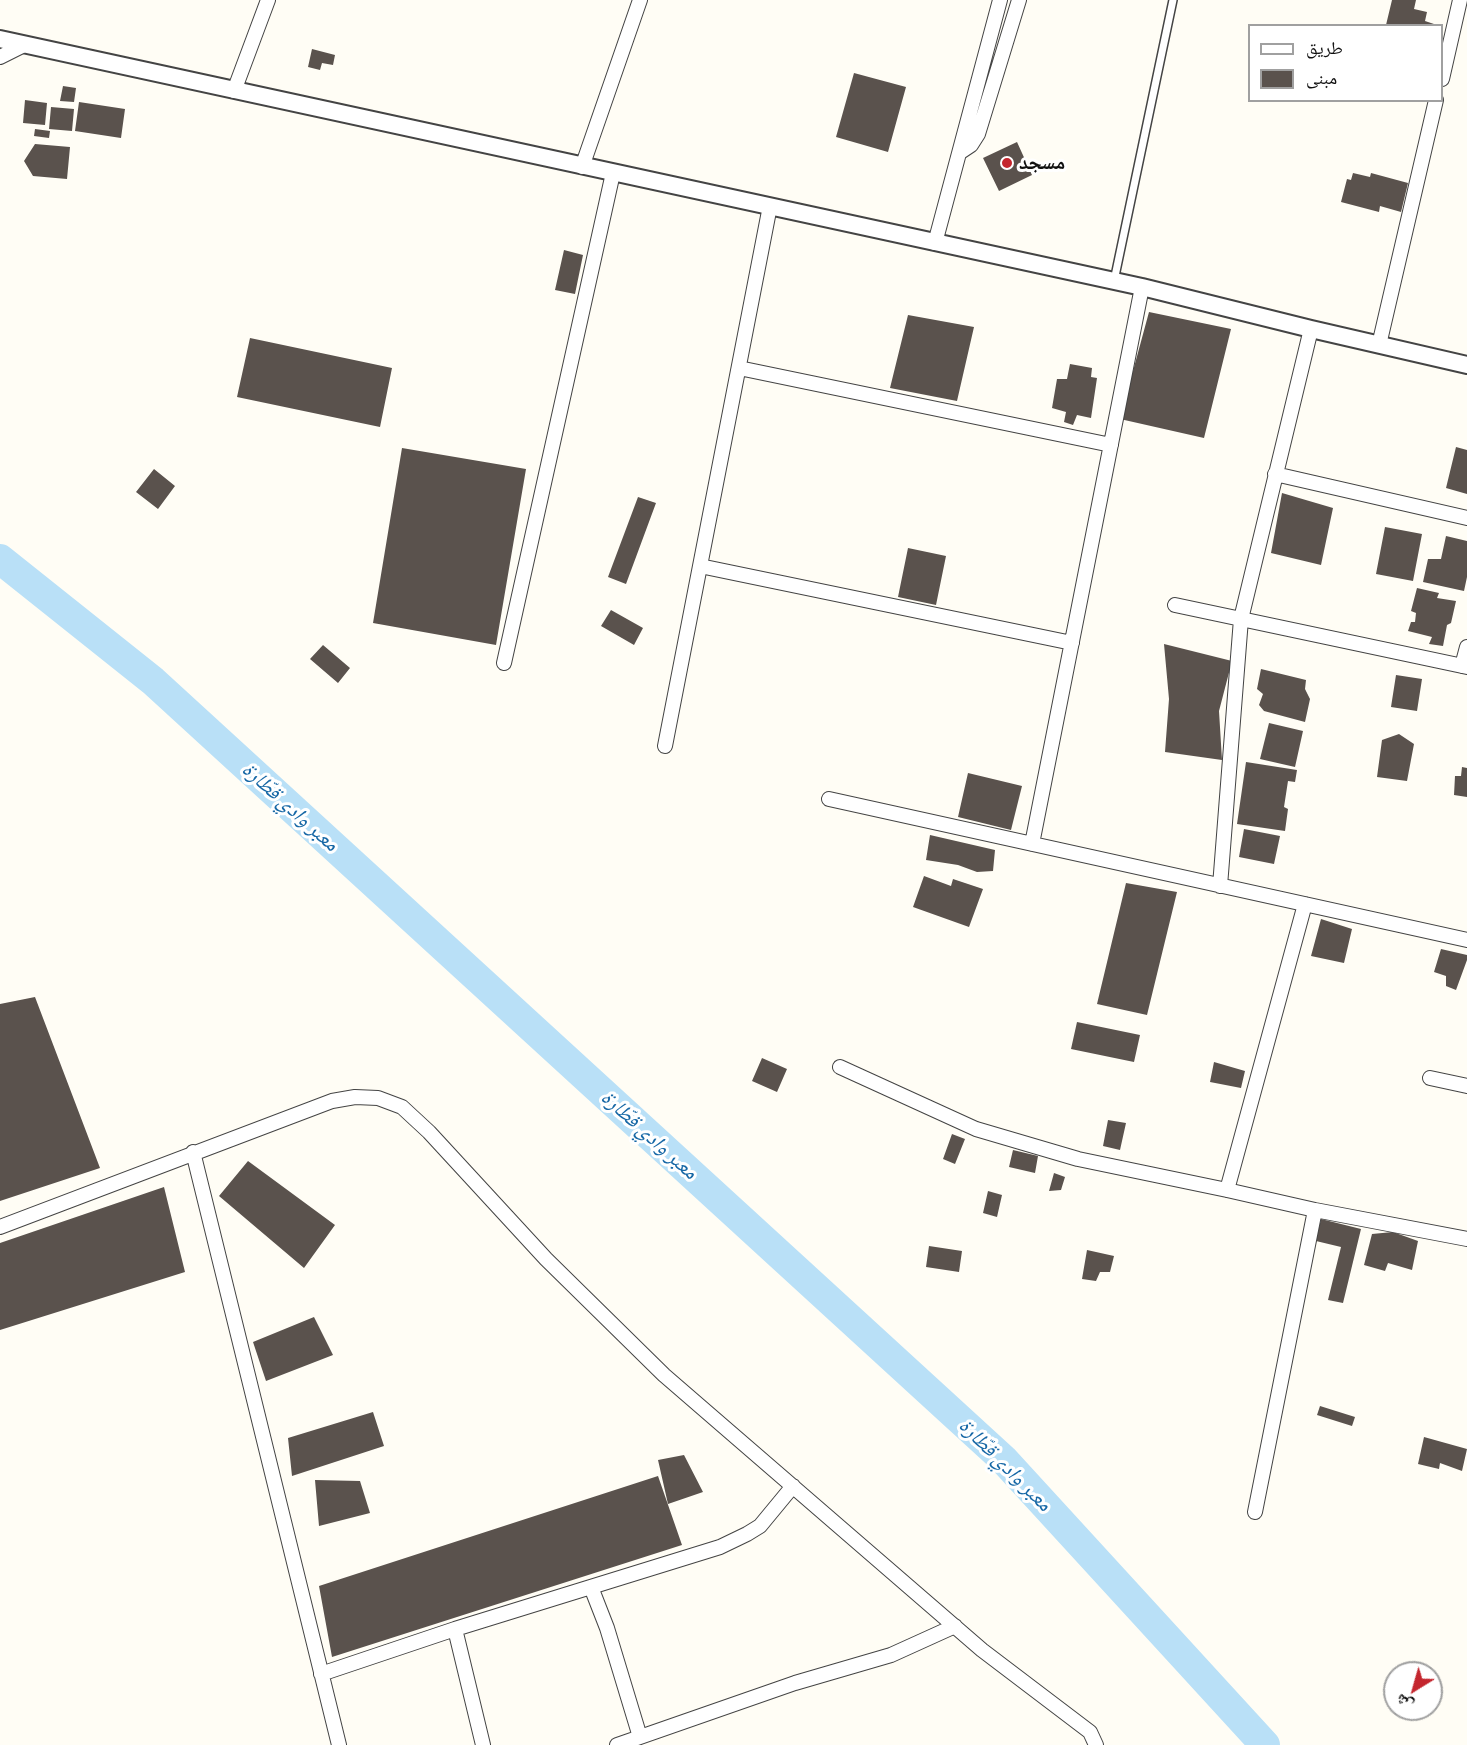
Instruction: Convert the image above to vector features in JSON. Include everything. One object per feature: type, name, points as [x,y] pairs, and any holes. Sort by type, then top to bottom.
[{"type":"street","points":[[234,91],[268,0]]},
{"type":"street","points":[[582,166],[640,0]]},
{"type":"street","points":[[935,243],[1000,0]]},
{"type":"street","points":[[960,153],[971,145],[978,134],[1019,0]]},
{"type":"street","points":[[1443,75],[1460,0]]},
{"type":"street","points":[[0,39],[1142,287],[1311,329],[1467,364]]},
{"type":"street","points":[[0,57],[24,45]]},
{"type":"street","points":[[1379,345],[1437,102]]},
{"type":"street","points":[[504,663],[613,173]]},
{"type":"street","points":[[665,746],[770,207]]},
{"type":"street","points":[[1032,844],[1142,287]]},
{"type":"street","points":[[1220,886],[1241,619],[1311,329]]},
{"type":"street","points":[[739,369],[1111,445]]},
{"type":"street","points":[[1275,474],[1467,518]]},
{"type":"street","points":[[700,566],[1072,643]]},
{"type":"street","points":[[1175,605],[1465,666],[1467,647]]},
{"type":"street","points":[[829,799],[1467,940]]},
{"type":"street","points":[[1227,1190],[1305,904]]},
{"type":"street","points":[[840,1067],[976,1129],[1022,1144],[1078,1159],[1315,1210],[1467,1239]]},
{"type":"street","points":[[1430,1078],[1467,1086]]},
{"type":"street","points":[[0,1227],[332,1101],[355,1097],[378,1098],[402,1107],[429,1132],[546,1259],[664,1375],[982,1650],[1090,1732],[1096,1745]]},
{"type":"street","points":[[193,1152],[339,1745]]},
{"type":"street","points":[[1255,1512],[1315,1210]]},
{"type":"street","points":[[321,1674],[455,1629],[720,1547],[760,1526],[793,1486]]},
{"type":"street","points":[[591,1587],[607,1628],[640,1737]]},
{"type":"street","points":[[617,1745],[795,1683],[891,1655],[955,1626]]},
{"type":"street","points":[[455,1629],[483,1745]]},
{"type":"lane","points":[[1114,281],[1173,0]]},
{"type":"building","points":[[1392,0],[1416,0],[1414,9],[1427,12],[1425,21],[1434,24],[1386,24]]},
{"type":"building","points":[[312,49],[335,55],[333,65],[322,63],[320,70],[308,67]]},
{"type":"building","points":[[854,73],[906,87],[888,152],[836,137]]},
{"type":"building","points":[[63,86],[76,88],[74,102],[60,101]]},
{"type":"building","points":[[25,100],[47,103],[45,125],[23,123]]},
{"type":"building","points":[[79,102],[125,109],[121,138],[75,131]]},
{"type":"building","points":[[51,107],[74,109],[72,131],[49,129]]},
{"type":"building","points":[[35,129],[50,131],[49,138],[34,136]]},
{"type":"building","points":[[1017,142],[1032,175],[999,191],[983,158]]},
{"type":"building","points":[[35,144],[70,147],[67,179],[33,176],[24,161]]},
{"type":"building","points":[[1353,173],[1370,177],[1371,173],[1408,183],[1401,212],[1380,206],[1379,212],[1341,202],[1347,179],[1351,180]]},
{"type":"building","points":[[564,250],[583,255],[575,294],[555,290]]},
{"type":"building","points":[[1149,312],[1231,329],[1204,438],[1120,419]]},
{"type":"building","points":[[908,315],[974,327],[957,401],[890,388]]},
{"type":"building","points":[[250,338],[392,368],[380,427],[237,397]]},
{"type":"building","points":[[1070,364],[1092,368],[1091,377],[1097,378],[1091,418],[1077,415],[1073,425],[1064,422],[1066,412],[1052,408],[1057,379],[1067,379]]},
{"type":"building","points":[[1456,447],[1467,450],[1467,494],[1446,488]]},
{"type":"building","points":[[402,448],[526,469],[496,645],[373,623]]},
{"type":"building","points":[[154,469],[175,486],[158,509],[136,492]]},
{"type":"building","points":[[1282,493],[1333,508],[1321,565],[1271,553]]},
{"type":"building","points":[[638,497],[656,503],[626,584],[608,577]]},
{"type":"building","points":[[1385,527],[1422,534],[1413,581],[1376,574]]},
{"type":"building","points":[[1446,536],[1467,541],[1467,577],[1464,591],[1423,582],[1428,559],[1441,559]]},
{"type":"building","points":[[908,548],[946,556],[936,605],[898,597]]},
{"type":"building","points":[[1417,588],[1439,593],[1437,598],[1456,601],[1451,623],[1447,625],[1443,646],[1429,644],[1432,637],[1408,631],[1411,622],[1415,622],[1416,613],[1411,611]]},
{"type":"building","points":[[611,610],[643,628],[634,645],[601,626]]},
{"type":"building","points":[[1164,644],[1232,661],[1219,711],[1222,760],[1165,752],[1169,699]]},
{"type":"building","points":[[323,645],[350,668],[338,683],[310,659]]},
{"type":"building","points":[[1261,669],[1306,680],[1305,689],[1310,699],[1305,722],[1264,711],[1259,705],[1263,694],[1257,689]]},
{"type":"building","points":[[1396,675],[1422,679],[1417,711],[1391,707]]},
{"type":"building","points":[[1269,723],[1303,731],[1295,767],[1260,759]]},
{"type":"building","points":[[1399,734],[1414,744],[1407,781],[1377,777],[1382,740]]},
{"type":"building","points":[[1246,762],[1297,770],[1295,782],[1288,781],[1284,807],[1288,809],[1285,831],[1237,824]]},
{"type":"building","points":[[1462,767],[1467,768],[1467,797],[1454,795],[1455,776],[1461,776]]},
{"type":"building","points":[[968,773],[1022,786],[1011,830],[958,817]]},
{"type":"building","points":[[1244,829],[1280,836],[1274,864],[1239,857]]},
{"type":"building","points":[[930,835],[995,850],[993,871],[977,872],[958,865],[926,860]]},
{"type":"building","points":[[924,876],[951,886],[953,879],[983,889],[969,927],[913,907]]},
{"type":"building","points":[[1126,883],[1177,892],[1147,1015],[1097,1004]]},
{"type":"building","points":[[1321,919],[1352,929],[1344,963],[1311,956]]},
{"type":"building","points":[[1441,949],[1467,955],[1456,990],[1446,986],[1446,976],[1434,972]]},
{"type":"building","points":[[35,997],[100,1168],[0,1201],[0,1004]]},
{"type":"building","points":[[1077,1022],[1140,1035],[1134,1062],[1071,1049]]},
{"type":"building","points":[[762,1058],[787,1069],[777,1092],[752,1081]]},
{"type":"building","points":[[1214,1062],[1245,1071],[1241,1088],[1210,1082]]},
{"type":"building","points":[[1108,1120],[1126,1123],[1120,1150],[1103,1146]]},
{"type":"building","points":[[952,1134],[965,1139],[955,1164],[943,1159]]},
{"type":"building","points":[[1013,1150],[1038,1156],[1035,1173],[1009,1167]]},
{"type":"building","points":[[248,1161],[335,1225],[304,1268],[219,1196]]},
{"type":"building","points":[[1054,1173],[1065,1177],[1061,1190],[1049,1191]]},
{"type":"building","points":[[164,1187],[185,1272],[0,1330],[0,1243]]},
{"type":"building","points":[[988,1191],[1002,1195],[997,1217],[983,1213]]},
{"type":"building","points":[[1321,1219],[1361,1229],[1343,1303],[1328,1300],[1341,1247],[1316,1241]]},
{"type":"building","points":[[1393,1232],[1418,1241],[1412,1270],[1388,1263],[1385,1271],[1364,1265],[1372,1234]]},
{"type":"building","points":[[929,1246],[962,1251],[959,1272],[926,1267]]},
{"type":"building","points":[[1087,1250],[1114,1256],[1110,1272],[1100,1272],[1096,1281],[1082,1279]]},
{"type":"building","points":[[314,1317],[333,1355],[266,1381],[253,1342]]},
{"type":"building","points":[[1320,1406],[1355,1417],[1352,1426],[1317,1415]]},
{"type":"building","points":[[373,1412],[384,1446],[292,1476],[288,1438]]},
{"type":"building","points":[[1424,1437],[1467,1449],[1462,1471],[1440,1463],[1439,1469],[1418,1464]]},
{"type":"building","points":[[684,1455],[703,1492],[668,1504],[658,1460]]},
{"type":"building","points":[[658,1476],[682,1545],[332,1657],[319,1586]]},
{"type":"building","points":[[315,1480],[360,1481],[370,1513],[319,1526]]},
{"type":"waterway","name":"معبر وادي قطّارة","points":[[0,559],[153,681],[1003,1459],[1265,1745]]},
{"type":"place","name":"مسجد","points":[[1007,163]]}]
